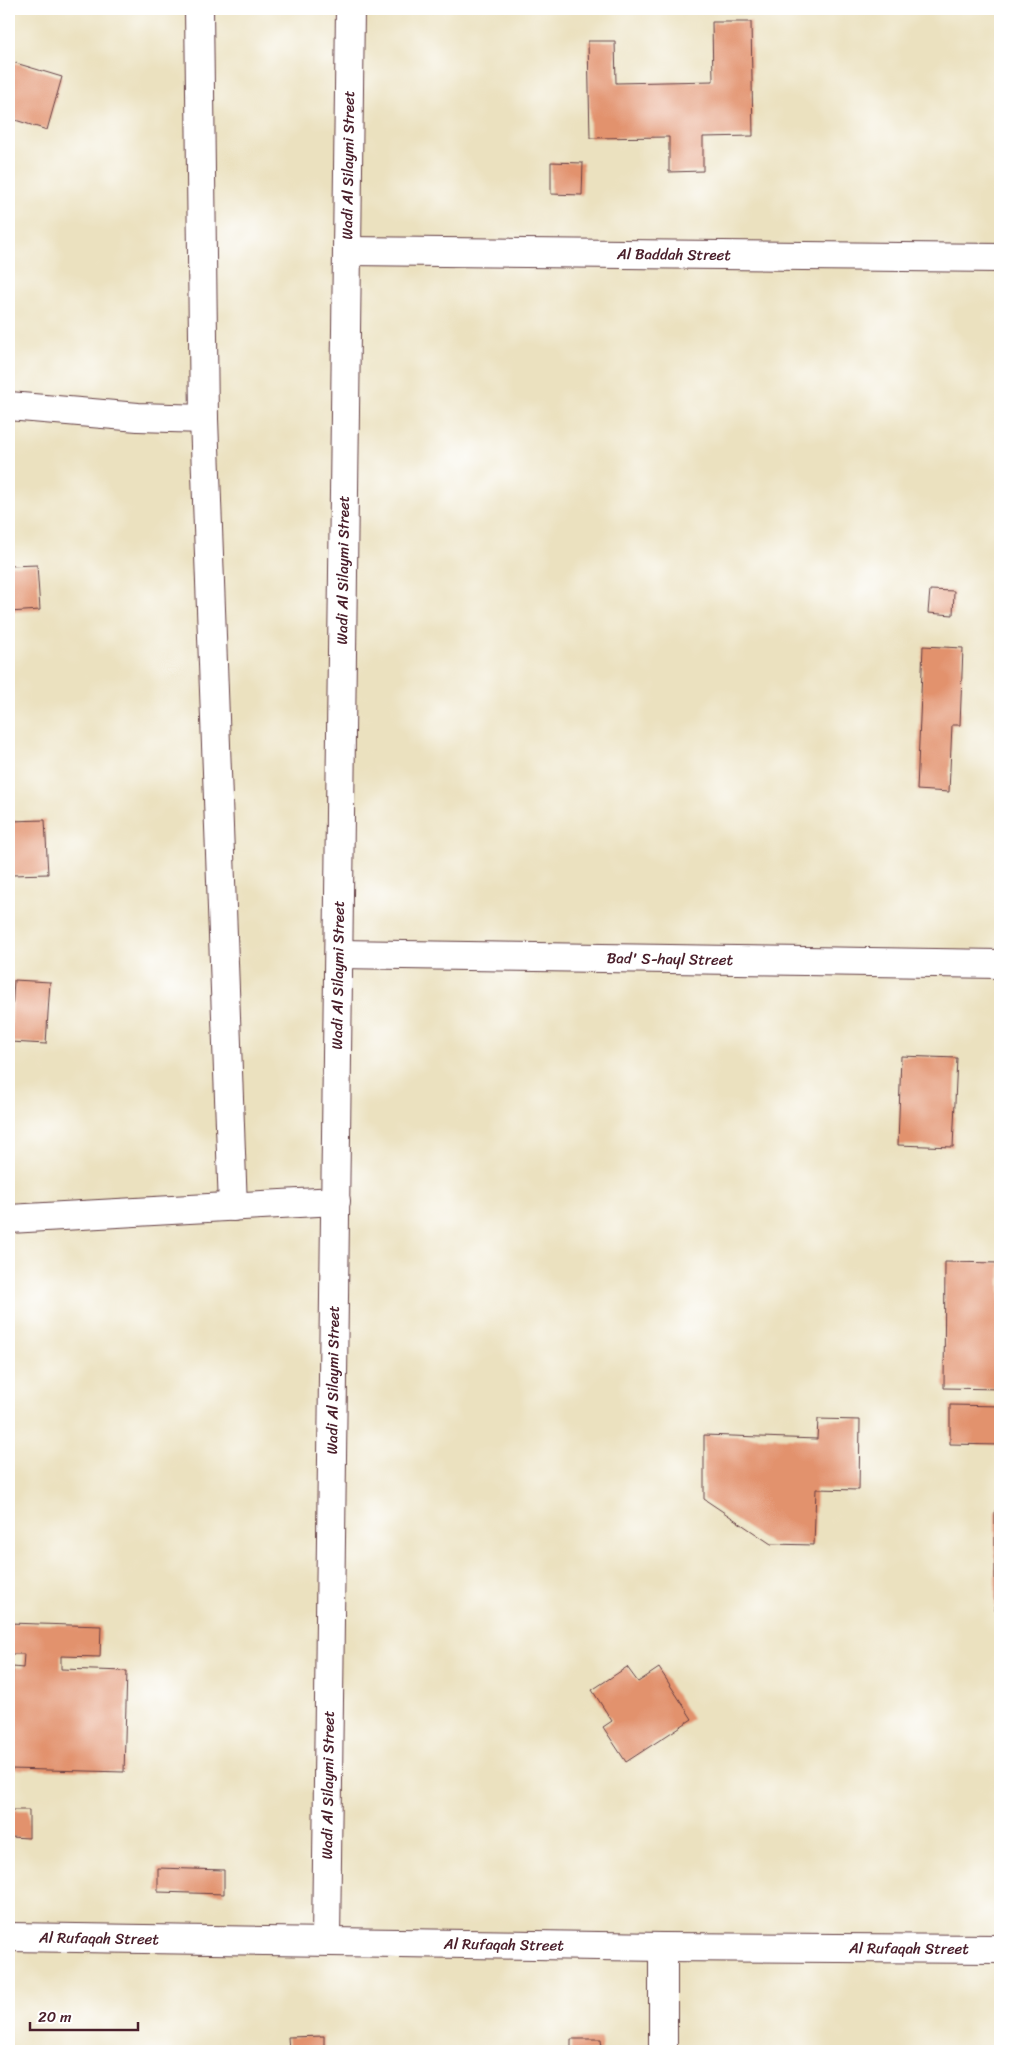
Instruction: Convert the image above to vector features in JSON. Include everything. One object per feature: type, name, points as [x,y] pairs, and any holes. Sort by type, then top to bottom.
[{"type":"street","points":[[198,9],[204,419],[233,1207]]},
{"type":"street","name":"Wadi Al Silaymi Street","points":[[326,1941],[340,954],[350,9]]},
{"type":"street","name":"Al Baddah Street","points":[[348,251],[1000,258]]},
{"type":"street","points":[[9,406],[138,417],[204,419]]},
{"type":"street","name":"Bad' S-hayl Street","points":[[340,954],[1000,964]]},
{"type":"street","points":[[9,1219],[336,1201]]},
{"type":"street","name":"Al Rufaqah Street","points":[[9,1937],[663,1947],[1000,1949]]},
{"type":"street","points":[[663,1947],[663,2051]]},
{"type":"building","points":[[712,22],[751,22],[753,136],[703,137],[703,171],[669,172],[669,137],[590,138],[588,41],[615,41],[616,83],[713,81]]},
{"type":"building","points":[[9,61],[62,77],[47,130],[9,118]]},
{"type":"building","points":[[551,162],[583,163],[582,195],[551,194]]},
{"type":"building","points":[[37,565],[40,610],[9,612],[9,566]]},
{"type":"building","points":[[930,590],[954,591],[953,615],[928,613]]},
{"type":"building","points":[[923,646],[963,648],[960,725],[952,725],[949,792],[917,790]]},
{"type":"building","points":[[45,820],[48,874],[12,875],[10,821]]},
{"type":"building","points":[[14,980],[50,982],[46,1044],[10,1042]]},
{"type":"building","points":[[901,1056],[957,1058],[953,1147],[898,1145]]},
{"type":"building","points":[[945,1262],[1000,1263],[1000,1389],[944,1388]]},
{"type":"building","points":[[950,1405],[1000,1406],[1000,1445],[950,1444]]},
{"type":"building","points":[[818,1419],[860,1420],[859,1490],[816,1489],[814,1545],[771,1544],[704,1499],[704,1435],[817,1439]]},
{"type":"building","points":[[995,1510],[1000,1511],[1000,1611],[995,1611]]},
{"type":"building","points":[[9,1623],[101,1626],[100,1657],[61,1656],[61,1669],[127,1671],[124,1772],[10,1769],[13,1667],[23,1668],[24,1654],[9,1654]]},
{"type":"building","points":[[627,1667],[638,1682],[659,1668],[692,1719],[626,1762],[603,1727],[612,1721],[592,1690]]},
{"type":"building","points":[[11,1810],[29,1810],[29,1838],[10,1837]]},
{"type":"building","points":[[158,1868],[224,1870],[224,1894],[158,1892]]},
{"type":"building","points":[[324,2036],[324,2051],[289,2051],[288,2037]]},
{"type":"building","points":[[571,2039],[601,2039],[602,2051],[571,2051]]}]
